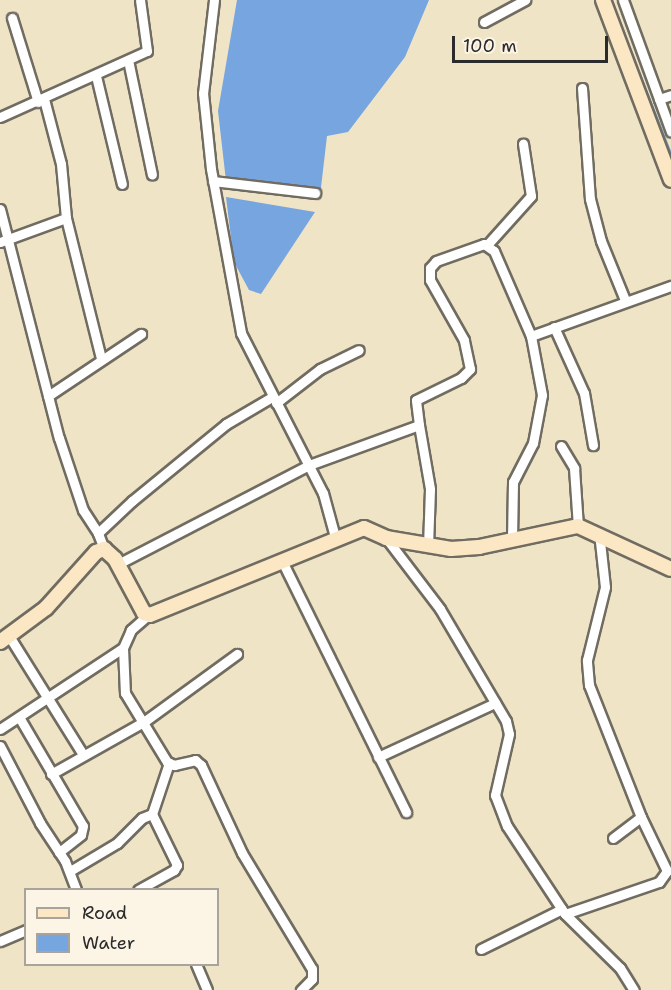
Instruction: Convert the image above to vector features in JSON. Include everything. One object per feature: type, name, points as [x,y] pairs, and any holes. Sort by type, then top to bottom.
[{"type":"street","points":[[0,117],[143,54],[149,46],[140,0]]},
{"type":"street","points":[[214,0],[203,93],[213,181],[241,333],[323,493],[335,537]]},
{"type":"street","points":[[484,22],[525,0]]},
{"type":"street","points":[[603,0],[671,180]]},
{"type":"street","points":[[623,0],[671,132]]},
{"type":"street","points":[[12,18],[61,164],[66,218],[101,358]]},
{"type":"street","points":[[128,60],[152,175]]},
{"type":"street","points":[[96,76],[122,184]]},
{"type":"street","points":[[582,88],[591,199],[601,241],[626,300]]},
{"type":"street","points":[[659,99],[671,95]]},
{"type":"street","points":[[428,545],[430,489],[416,400],[461,378],[470,369],[464,340],[430,280],[430,268],[436,261],[487,245],[531,196],[523,144]]},
{"type":"street","points":[[213,181],[315,193]]},
{"type":"street","points":[[0,209],[4,240],[83,510],[98,533],[104,549],[118,564],[148,615]]},
{"type":"street","points":[[4,240],[66,218]]},
{"type":"street","points":[[487,245],[494,251],[531,336],[540,408],[533,443],[513,482],[512,539]]},
{"type":"street","points":[[531,336],[626,300],[671,286]]},
{"type":"street","points":[[554,327],[584,393],[593,445]]},
{"type":"street","points":[[48,396],[101,358],[141,334]]},
{"type":"street","points":[[98,533],[182,457],[320,369],[359,350]]},
{"type":"street","points":[[118,564],[309,465],[419,425]]},
{"type":"street","points":[[561,446],[574,468],[578,526]]},
{"type":"street","points":[[70,872],[117,843],[137,822],[152,814],[169,763],[145,721],[136,713],[125,693],[123,648],[131,630],[148,615],[283,563],[335,537],[364,528],[386,538],[428,545],[479,547],[578,526],[598,533],[671,569]]},
{"type":"street","points":[[481,949],[563,912],[666,877],[666,866],[641,818],[589,685],[587,660],[604,587],[598,533]]},
{"type":"street","points":[[386,538],[440,609],[495,704],[509,734],[497,784],[497,805],[563,912],[620,968],[634,990]]},
{"type":"street","points":[[82,753],[5,639],[46,608],[96,552],[104,549]]},
{"type":"street","points":[[283,563],[406,812]]},
{"type":"street","points":[[0,729],[123,648]]},
{"type":"street","points":[[51,774],[82,753],[145,721],[237,654]]},
{"type":"street","points":[[378,757],[495,704]]},
{"type":"street","points":[[19,717],[83,826],[81,835],[59,852]]},
{"type":"street","points":[[0,746],[70,872],[75,888]]},
{"type":"street","points":[[169,763],[195,760],[201,765],[242,853],[312,969],[312,979],[301,990]]},
{"type":"street","points":[[141,888],[177,865],[152,814]]},
{"type":"street","points":[[613,838],[641,818]]},
{"type":"street","points":[[0,941],[24,931]]},
{"type":"street","points":[[197,966],[207,990]]},
{"type":"water","points":[[237,0],[429,0],[405,57],[348,132],[327,136],[320,196],[226,181],[218,111]]},
{"type":"water","points":[[226,197],[315,212],[261,294],[249,290],[234,262]]},
{"type":"waterway","points":[[610,0],[671,156]]}]
